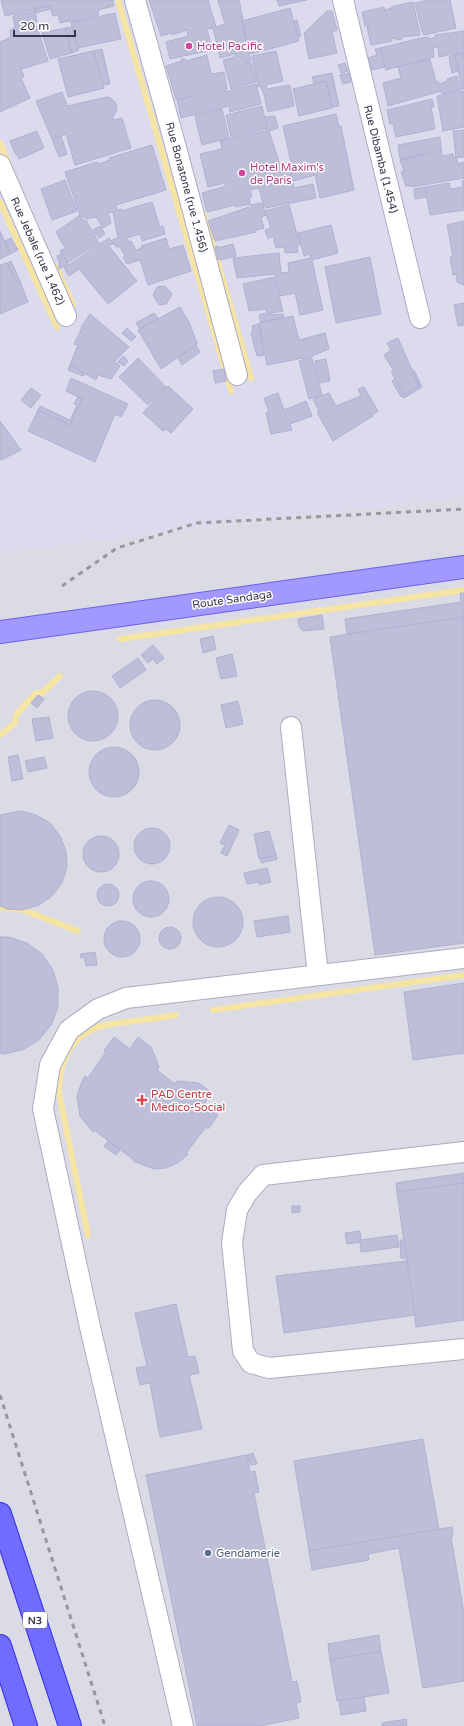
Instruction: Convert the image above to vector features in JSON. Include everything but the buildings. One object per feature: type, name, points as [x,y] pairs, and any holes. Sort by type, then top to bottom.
[{"type":"highway","name":"N3","points":[[0,1514],[70,1726]]},
{"type":"highway","points":[[0,1646],[26,1726]]},
{"type":"main road","name":"Route Sandaga","points":[[0,632],[464,567]]},
{"type":"street","name":"Rue Bonatone (rue 1.456)","points":[[135,0],[237,375]]},
{"type":"street","name":"Rue Dibamba (1.454)","points":[[343,0],[420,318]]},
{"type":"street","name":"Rue Jebale (rue 1.462)","points":[[0,165],[66,316]]},
{"type":"street","points":[[291,727],[318,975]]},
{"type":"street","points":[[183,1726],[92,1334],[43,1109],[50,1065],[69,1030],[98,1009],[126,998],[464,958]]},
{"type":"street","points":[[464,1152],[263,1175],[248,1193],[237,1210],[232,1243],[243,1351],[251,1363],[269,1368],[464,1349]]},
{"type":"shaded area","points":[[0,0],[464,0],[464,497],[0,553]]},
{"type":"shaded area","points":[[464,497],[464,1726],[0,1726],[0,553]]},
{"type":"waterway","points":[[118,0],[231,391]]},
{"type":"waterway","points":[[0,143],[9,164]]},
{"type":"waterway","points":[[0,202],[57,327]]},
{"type":"waterway","points":[[204,214],[251,378]]},
{"type":"waterway","points":[[56,267],[73,305]]},
{"type":"waterway","points":[[120,639],[464,590]]},
{"type":"waterway","points":[[0,735],[15,723],[16,715],[36,693],[42,693],[60,676]]},
{"type":"waterway","points":[[0,907],[23,910],[78,931]]},
{"type":"waterway","points":[[213,1010],[464,975]]},
{"type":"waterway","points":[[88,1235],[59,1093],[59,1083],[63,1063],[72,1046],[79,1039],[96,1028],[112,1024],[176,1015]]},
{"type":"railway","points":[[62,586],[117,548],[197,523],[464,509]]},
{"type":"railway","points":[[0,1395],[105,1726]]},
{"type":"place","name":"Hotel Pacific","points":[[189,46]]},
{"type":"place","name":"Hotel Maxim's de Paris","points":[[242,173]]},
{"type":"place","name":"PAD Centre Medico-Social","points":[[142,1100]]},
{"type":"place","name":"Gendamerie","points":[[208,1553]]}]
